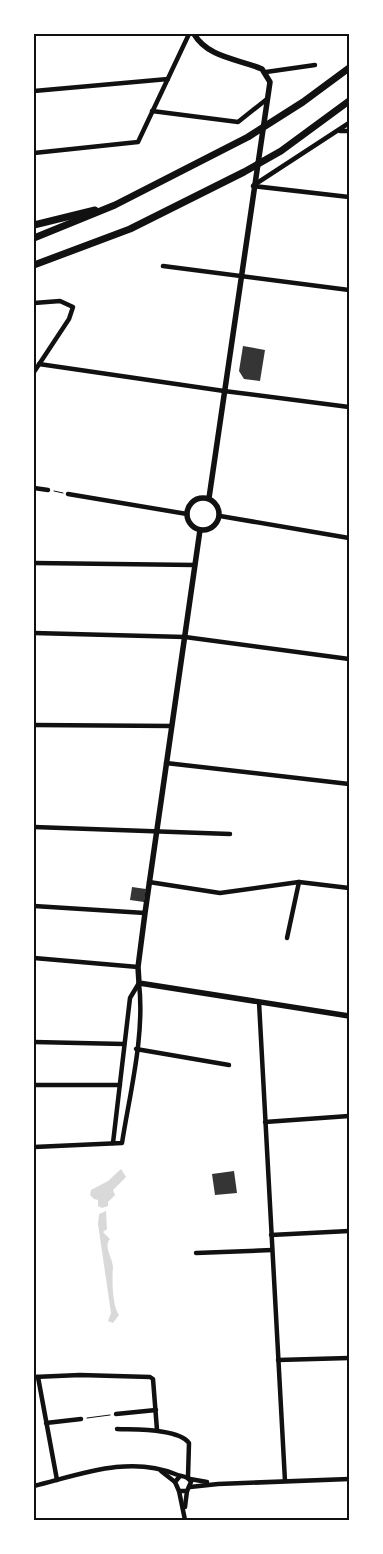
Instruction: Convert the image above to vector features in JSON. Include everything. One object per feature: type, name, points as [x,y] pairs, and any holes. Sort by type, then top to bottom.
[{"type":"highway","points":[[34,238],[115,205],[248,138],[303,102],[349,68]]},
{"type":"highway","points":[[34,265],[130,229],[244,172],[281,151],[349,101]]},
{"type":"highway","points":[[34,225],[115,205]]},
{"type":"main road","points":[[194,34],[211,52],[249,64],[266,72],[270,82],[253,186],[209,498]]},
{"type":"main road","points":[[198,498],[209,498],[217,505],[220,516],[215,526],[200,530],[191,525],[187,514],[193,501],[198,498]]},
{"type":"main road","points":[[200,530],[149,882],[138,967],[139,983],[349,1016]]},
{"type":"street","points":[[34,152],[138,142],[189,34]]},
{"type":"street","points":[[266,72],[314,65]]},
{"type":"street","points":[[34,91],[168,79]]},
{"type":"street","points":[[152,111],[238,122],[267,98]]},
{"type":"street","points":[[253,186],[340,131],[349,123]]},
{"type":"street","points":[[340,131],[349,131]]},
{"type":"street","points":[[253,186],[349,197]]},
{"type":"street","points":[[163,266],[349,290]]},
{"type":"street","points":[[34,303],[60,301],[73,308],[73,313],[34,372]]},
{"type":"street","points":[[39,364],[349,407]]},
{"type":"street","points":[[34,488],[48,490]]},
{"type":"street","points":[[68,494],[187,514]]},
{"type":"street","points":[[220,516],[349,538]]},
{"type":"street","points":[[34,563],[195,565]]},
{"type":"street","points":[[34,633],[185,637],[349,659]]},
{"type":"street","points":[[34,725],[172,726]]},
{"type":"street","points":[[166,763],[349,784]]},
{"type":"street","points":[[34,827],[230,834]]},
{"type":"street","points":[[149,882],[220,893],[298,882],[349,888]]},
{"type":"street","points":[[287,938],[298,882]]},
{"type":"street","points":[[34,906],[145,913]]},
{"type":"street","points":[[34,958],[138,967]]},
{"type":"street","points":[[113,1143],[130,998],[139,983]]},
{"type":"street","points":[[34,1147],[122,1143],[141,1002],[139,983]]},
{"type":"street","points":[[259,1002],[284,1482]]},
{"type":"street","points":[[34,1042],[124,1044]]},
{"type":"street","points":[[136,1049],[229,1065]]},
{"type":"street","points":[[34,1085],[120,1085]]},
{"type":"street","points":[[265,1122],[349,1116]]},
{"type":"street","points":[[271,1235],[349,1231]]},
{"type":"street","points":[[196,1253],[272,1250]]},
{"type":"street","points":[[278,1360],[349,1358]]},
{"type":"street","points":[[57,1480],[36,1377],[80,1375],[152,1378],[157,1430]]},
{"type":"street","points":[[116,1414],[156,1410]]},
{"type":"street","points":[[46,1423],[81,1419]]},
{"type":"street","points":[[116,1429],[157,1430],[187,1440],[189,1478],[184,1513]]},
{"type":"street","points":[[34,1486],[118,1466],[155,1467],[180,1476],[218,1484]]},
{"type":"street","points":[[155,1467],[175,1482],[176,1487],[180,1491],[185,1520]]},
{"type":"street","points":[[175,1482],[180,1476]]},
{"type":"street","points":[[180,1491],[218,1484],[349,1479]]},
{"type":"path","points":[[48,490],[68,494]]},
{"type":"path","points":[[81,1419],[116,1414]]},
{"type":"shaded area","points":[[121,1169],[126,1177],[113,1190],[115,1195],[108,1202],[108,1206],[102,1208],[98,1206],[98,1200],[90,1195],[91,1190],[108,1181]]},
{"type":"shaded area","points":[[106,1211],[107,1229],[103,1232],[110,1239],[108,1249],[113,1264],[114,1299],[119,1315],[113,1323],[108,1321],[111,1313],[98,1224],[99,1214]]},
{"type":"building","points":[[243,346],[265,350],[260,381],[244,379],[239,371]]},
{"type":"building","points":[[132,887],[146,889],[144,902],[130,900]]},
{"type":"building","points":[[234,1171],[237,1193],[215,1195],[212,1174]]}]
